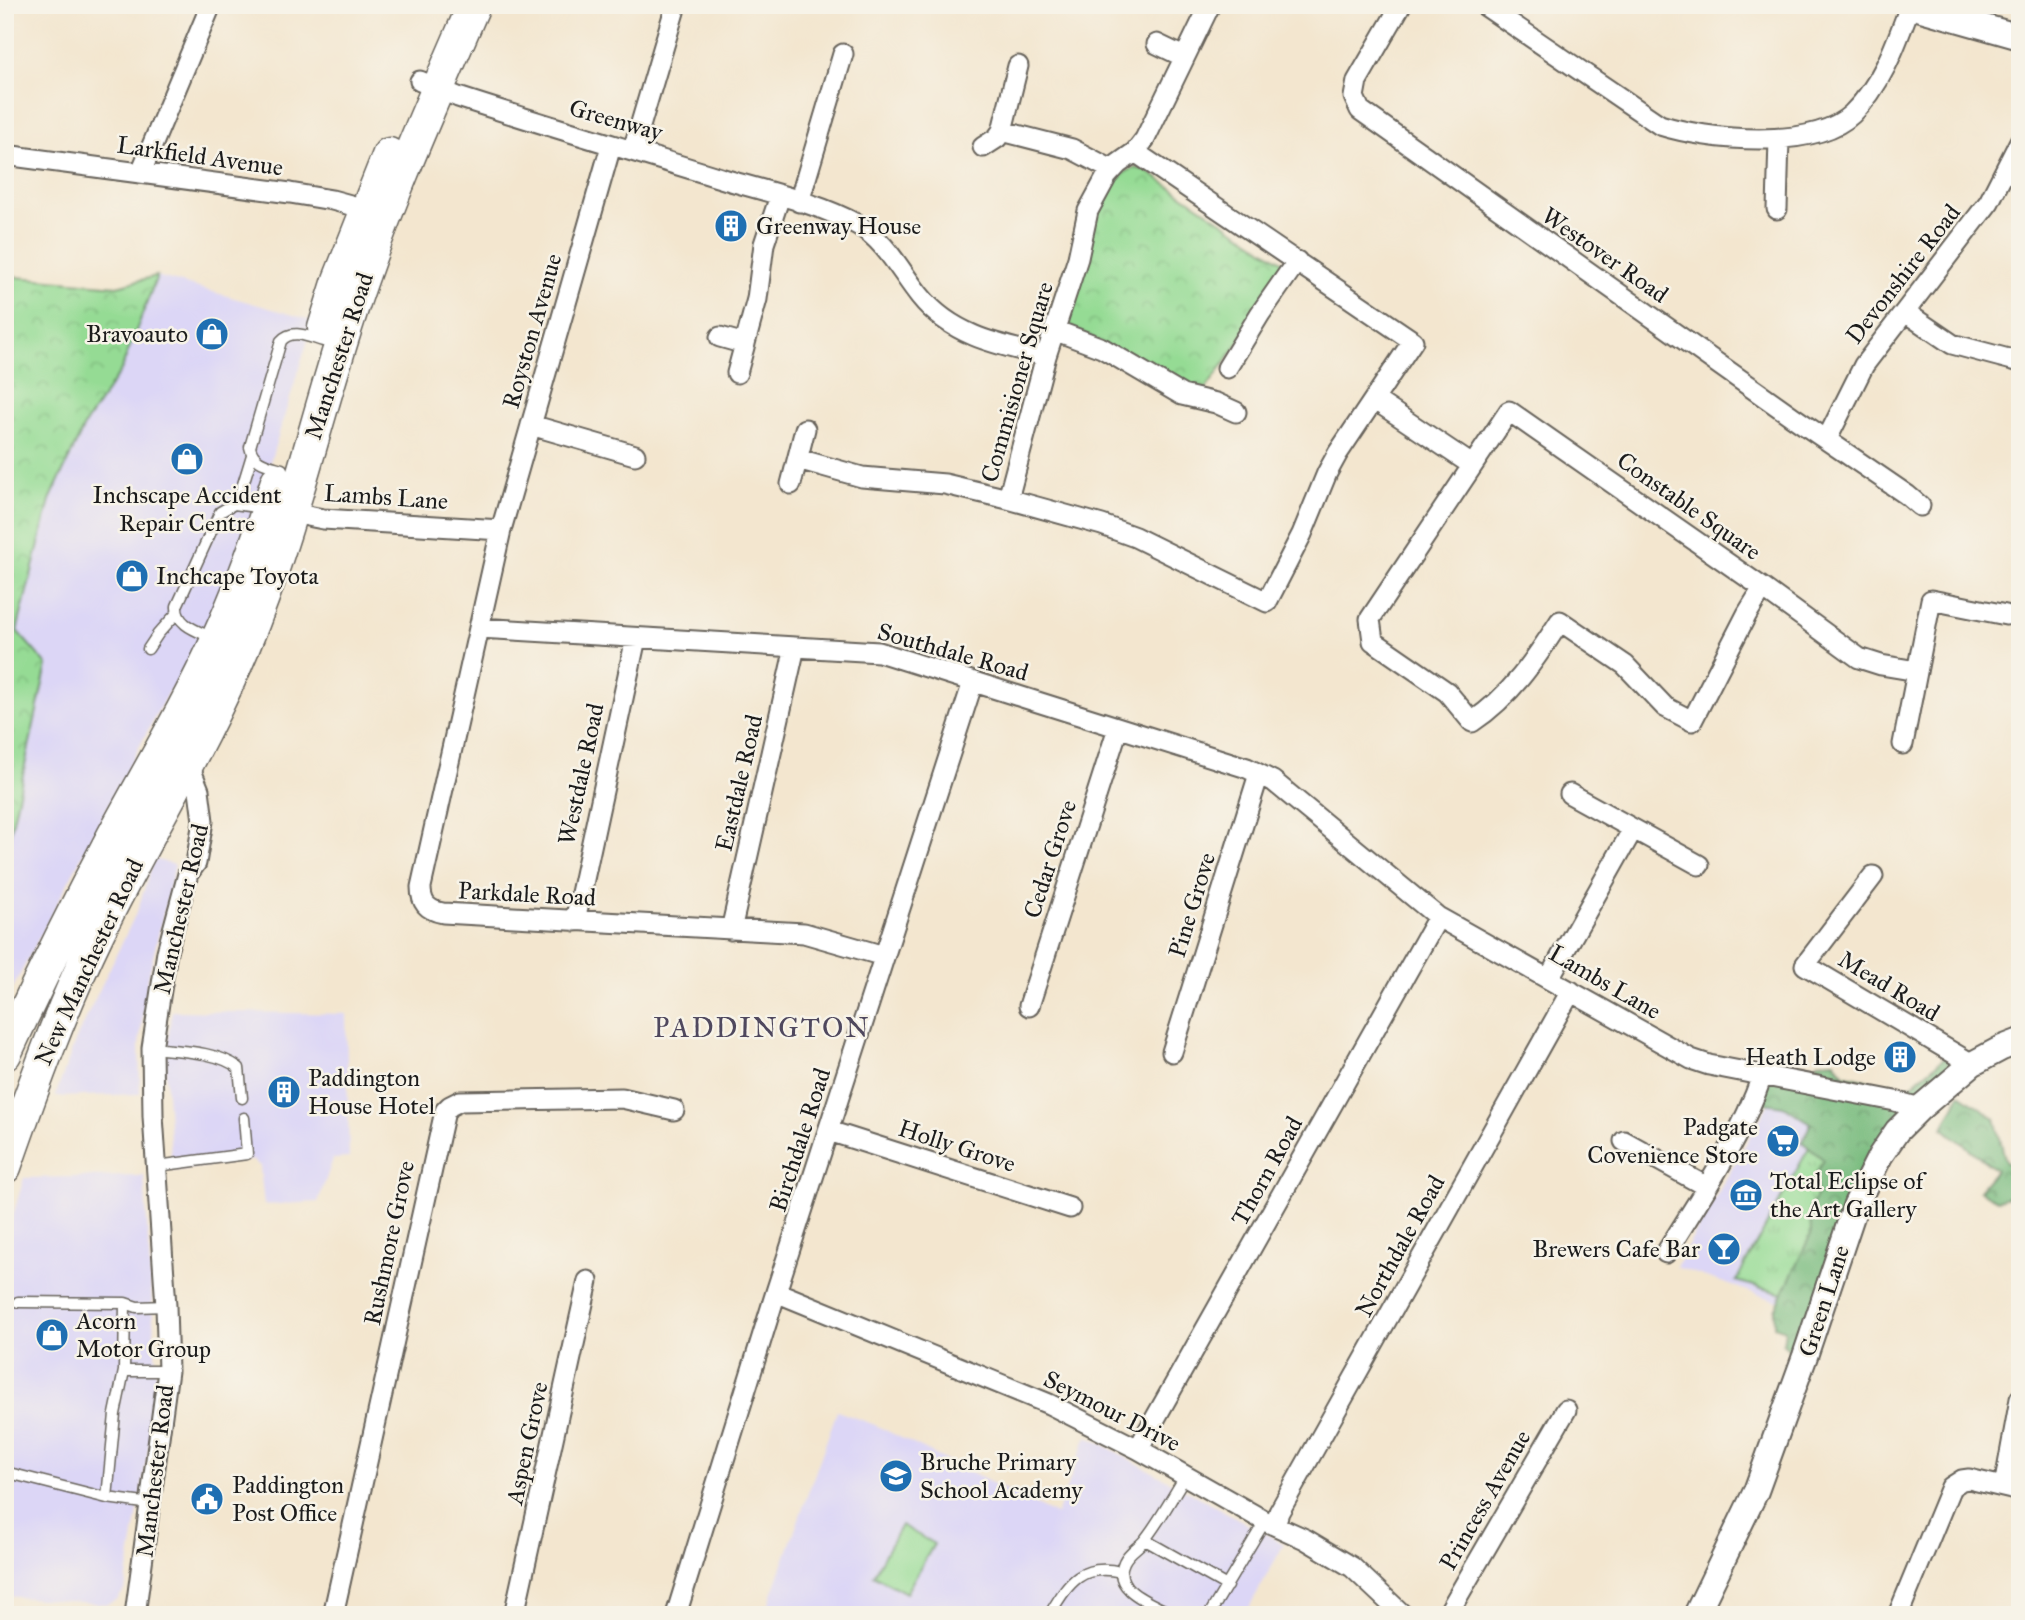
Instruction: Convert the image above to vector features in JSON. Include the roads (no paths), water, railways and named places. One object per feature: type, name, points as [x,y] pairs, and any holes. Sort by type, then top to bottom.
[{"type":"main road","name":"Manchester Road","points":[[188,763],[244,646],[260,606],[279,511],[330,343],[376,212],[429,85],[452,5]]},
{"type":"main road","name":"Manchester Road","points":[[429,85],[474,5]]},
{"type":"main road","name":"Manchester Road","points":[[190,696],[253,554],[279,511]]},
{"type":"main road","name":"New Manchester Road","points":[[5,1054],[48,961],[190,696]]},
{"type":"main road","name":"New Manchester Road","points":[[5,1167],[48,1043],[114,901],[188,763]]},
{"type":"street","points":[[141,172],[211,5]]},
{"type":"street","points":[[633,150],[676,5]]},
{"type":"street","points":[[1135,152],[1161,108],[1210,5]]},
{"type":"street","name":"Westover Road","points":[[1401,5],[1357,81],[1354,97],[1360,110],[1920,506]]},
{"type":"street","points":[[1484,5],[1660,125],[1682,132],[1749,140],[1779,139],[1823,130],[1849,117],[1868,96],[1894,50],[1908,6],[2020,37]]},
{"type":"street","points":[[1157,44],[1184,57]]},
{"type":"street","points":[[799,202],[843,54]]},
{"type":"street","points":[[983,147],[1002,131],[1018,66]]},
{"type":"street","name":"Greenway","points":[[429,85],[611,146],[633,150],[845,219],[875,236],[920,296],[951,325],[976,338],[1046,356]]},
{"type":"street","points":[[1002,131],[1078,151],[1112,170]]},
{"type":"street","points":[[1777,209],[1779,139]]},
{"type":"street","name":"Devonshire Road","points":[[1826,439],[1864,365],[1989,202],[2020,141]]},
{"type":"street","name":"Royston Avenue","points":[[501,530],[611,146]]},
{"type":"street","name":"Commisioner Square","points":[[1135,152],[1413,341],[1327,473],[1302,534],[1267,602],[1120,531],[1008,499],[1046,356],[1078,258],[1088,211],[1099,188],[1112,170],[1135,152]]},
{"type":"street","name":"Larkfield Avenue","points":[[5,155],[290,192],[376,212]]},
{"type":"street","points":[[737,373],[757,299],[764,244],[780,196]]},
{"type":"street","points":[[1227,368],[1297,261]]},
{"type":"street","points":[[1905,312],[1952,344],[2020,362]]},
{"type":"street","points":[[1054,330],[1102,348],[1182,395],[1216,403],[1236,412]]},
{"type":"street","points":[[720,337],[745,344]]},
{"type":"street","points":[[1375,400],[1472,465]]},
{"type":"street","name":"Constable Square","points":[[1509,411],[1763,587],[1746,614],[1692,721],[1665,707],[1625,665],[1560,621],[1509,692],[1472,722],[1447,692],[1373,640],[1370,619],[1472,465],[1509,411]]},
{"type":"street","points":[[531,425],[635,455]]},
{"type":"street","points":[[791,484],[805,429]]},
{"type":"street","points":[[798,459],[862,477],[945,484],[1008,499]]},
{"type":"street","name":"Lambs Lane","points":[[279,511],[323,519],[501,530]]},
{"type":"street","name":"Parkdale Road","points":[[501,530],[421,887],[421,897],[426,907],[443,914],[814,935],[884,956]]},
{"type":"street","points":[[1763,587],[1859,658],[1881,665],[1917,670]]},
{"type":"street","points":[[1903,744],[1931,600],[2006,615]]},
{"type":"street","name":"Southdale Road","points":[[479,628],[879,652],[1259,774],[1273,781],[1307,809]]},
{"type":"street","name":"Westdale Road","points":[[575,921],[636,638]]},
{"type":"street","name":"Eastdale Road","points":[[731,930],[795,647]]},
{"type":"street","name":"Birchdale Road","points":[[676,1615],[776,1292],[972,682]]},
{"type":"street","name":"Cedar Grove","points":[[1029,1006],[1118,728]]},
{"type":"street","name":"Manchester Road","points":[[135,1615],[168,1371],[153,1116],[152,1048],[167,952],[188,874],[196,863],[203,821],[200,790],[188,763]]},
{"type":"street","name":"Pine Grove","points":[[1172,1052],[1259,774]]},
{"type":"street","points":[[1571,793],[1699,865]]},
{"type":"street","name":"Lambs Lane","points":[[1307,809],[1438,917],[1691,1059],[1709,1065],[1920,1108]]},
{"type":"street","points":[[1549,978],[1633,829]]},
{"type":"street","name":"Mead Road","points":[[1872,876],[1805,965],[1972,1063]]},
{"type":"street","name":"Thorn Road","points":[[1138,1449],[1438,917]]},
{"type":"street","name":"Northdale Road","points":[[1270,1523],[1279,1512],[1571,991]]},
{"type":"street","name":"Green Lane","points":[[1696,1615],[1756,1490],[1856,1204],[1880,1156],[1897,1131],[1972,1063],[2020,1041]]},
{"type":"street","points":[[1666,1253],[1751,1110],[1762,1076]]},
{"type":"street","name":"Rushmore Grove","points":[[333,1615],[445,1111],[460,1101],[622,1098],[674,1110]]},
{"type":"street","name":"Holly Grove","points":[[829,1131],[1071,1209]]},
{"type":"street","points":[[1624,1141],[1707,1187]]},
{"type":"street","name":"Aspen Grove","points":[[514,1615],[587,1281]]},
{"type":"street","name":"Seymour Drive","points":[[776,1292],[1049,1404],[1138,1449],[1352,1567],[1404,1615]]},
{"type":"street","points":[[1898,1615],[1947,1493],[1956,1483],[1969,1479],[2012,1489],[2020,1399]]},
{"type":"street","name":"Princess Avenue","points":[[1447,1615],[1566,1410]]},
{"type":"lane","points":[[237,504],[251,455],[252,439],[281,341],[284,337],[295,334],[330,343]]},
{"type":"lane","points":[[251,455],[262,463],[291,472]]},
{"type":"lane","points":[[148,649],[158,634],[178,617],[180,599],[214,521],[226,507],[237,504],[279,511]]},
{"type":"lane","points":[[178,617],[217,640]]},
{"type":"lane","points":[[152,1048],[215,1056],[230,1061],[239,1068],[242,1098]]},
{"type":"lane","points":[[157,1166],[247,1154],[244,1118]]},
{"type":"lane","points":[[18,1302],[166,1306]]},
{"type":"lane","points":[[107,1497],[115,1414],[124,1371],[125,1303]]},
{"type":"lane","points":[[124,1371],[168,1371]]},
{"type":"lane","points":[[5,1472],[107,1497],[151,1504]]},
{"type":"lane","points":[[1174,1615],[1128,1590],[1121,1572],[1124,1560],[1145,1540],[1185,1476]]},
{"type":"lane","points":[[1209,1615],[1270,1523]]},
{"type":"lane","points":[[1145,1540],[1227,1586]]},
{"type":"lane","points":[[1051,1612],[1065,1589],[1086,1572],[1100,1569],[1121,1572]]},
{"type":"place","name":"Greenway House","points":[[731,226]]},
{"type":"place","name":"Bravoauto","points":[[212,334]]},
{"type":"place","name":"Inchscape Accident Repair Centre","points":[[187,459]]},
{"type":"place","name":"Inchcape Toyota","points":[[132,576]]},
{"type":"place","name":"Heath Lodge","points":[[1900,1057]]},
{"type":"place","name":"Paddington House Hotel","points":[[284,1092]]},
{"type":"place","name":"Padgate Covenience Store","points":[[1783,1141]]},
{"type":"place","name":"Total Eclipse of the Art Gallery","points":[[1746,1195]]},
{"type":"place","name":"Brewers Cafe Bar","points":[[1724,1249]]},
{"type":"place","name":"Acorn Motor Group","points":[[52,1335]]},
{"type":"place","name":"Bruche Primary School Academy","points":[[896,1476]]},
{"type":"place","name":"Paddington Post Office","points":[[207,1499]]},
{"type":"district","name":"PADDINGTON","points":[[762,1027]]}]
